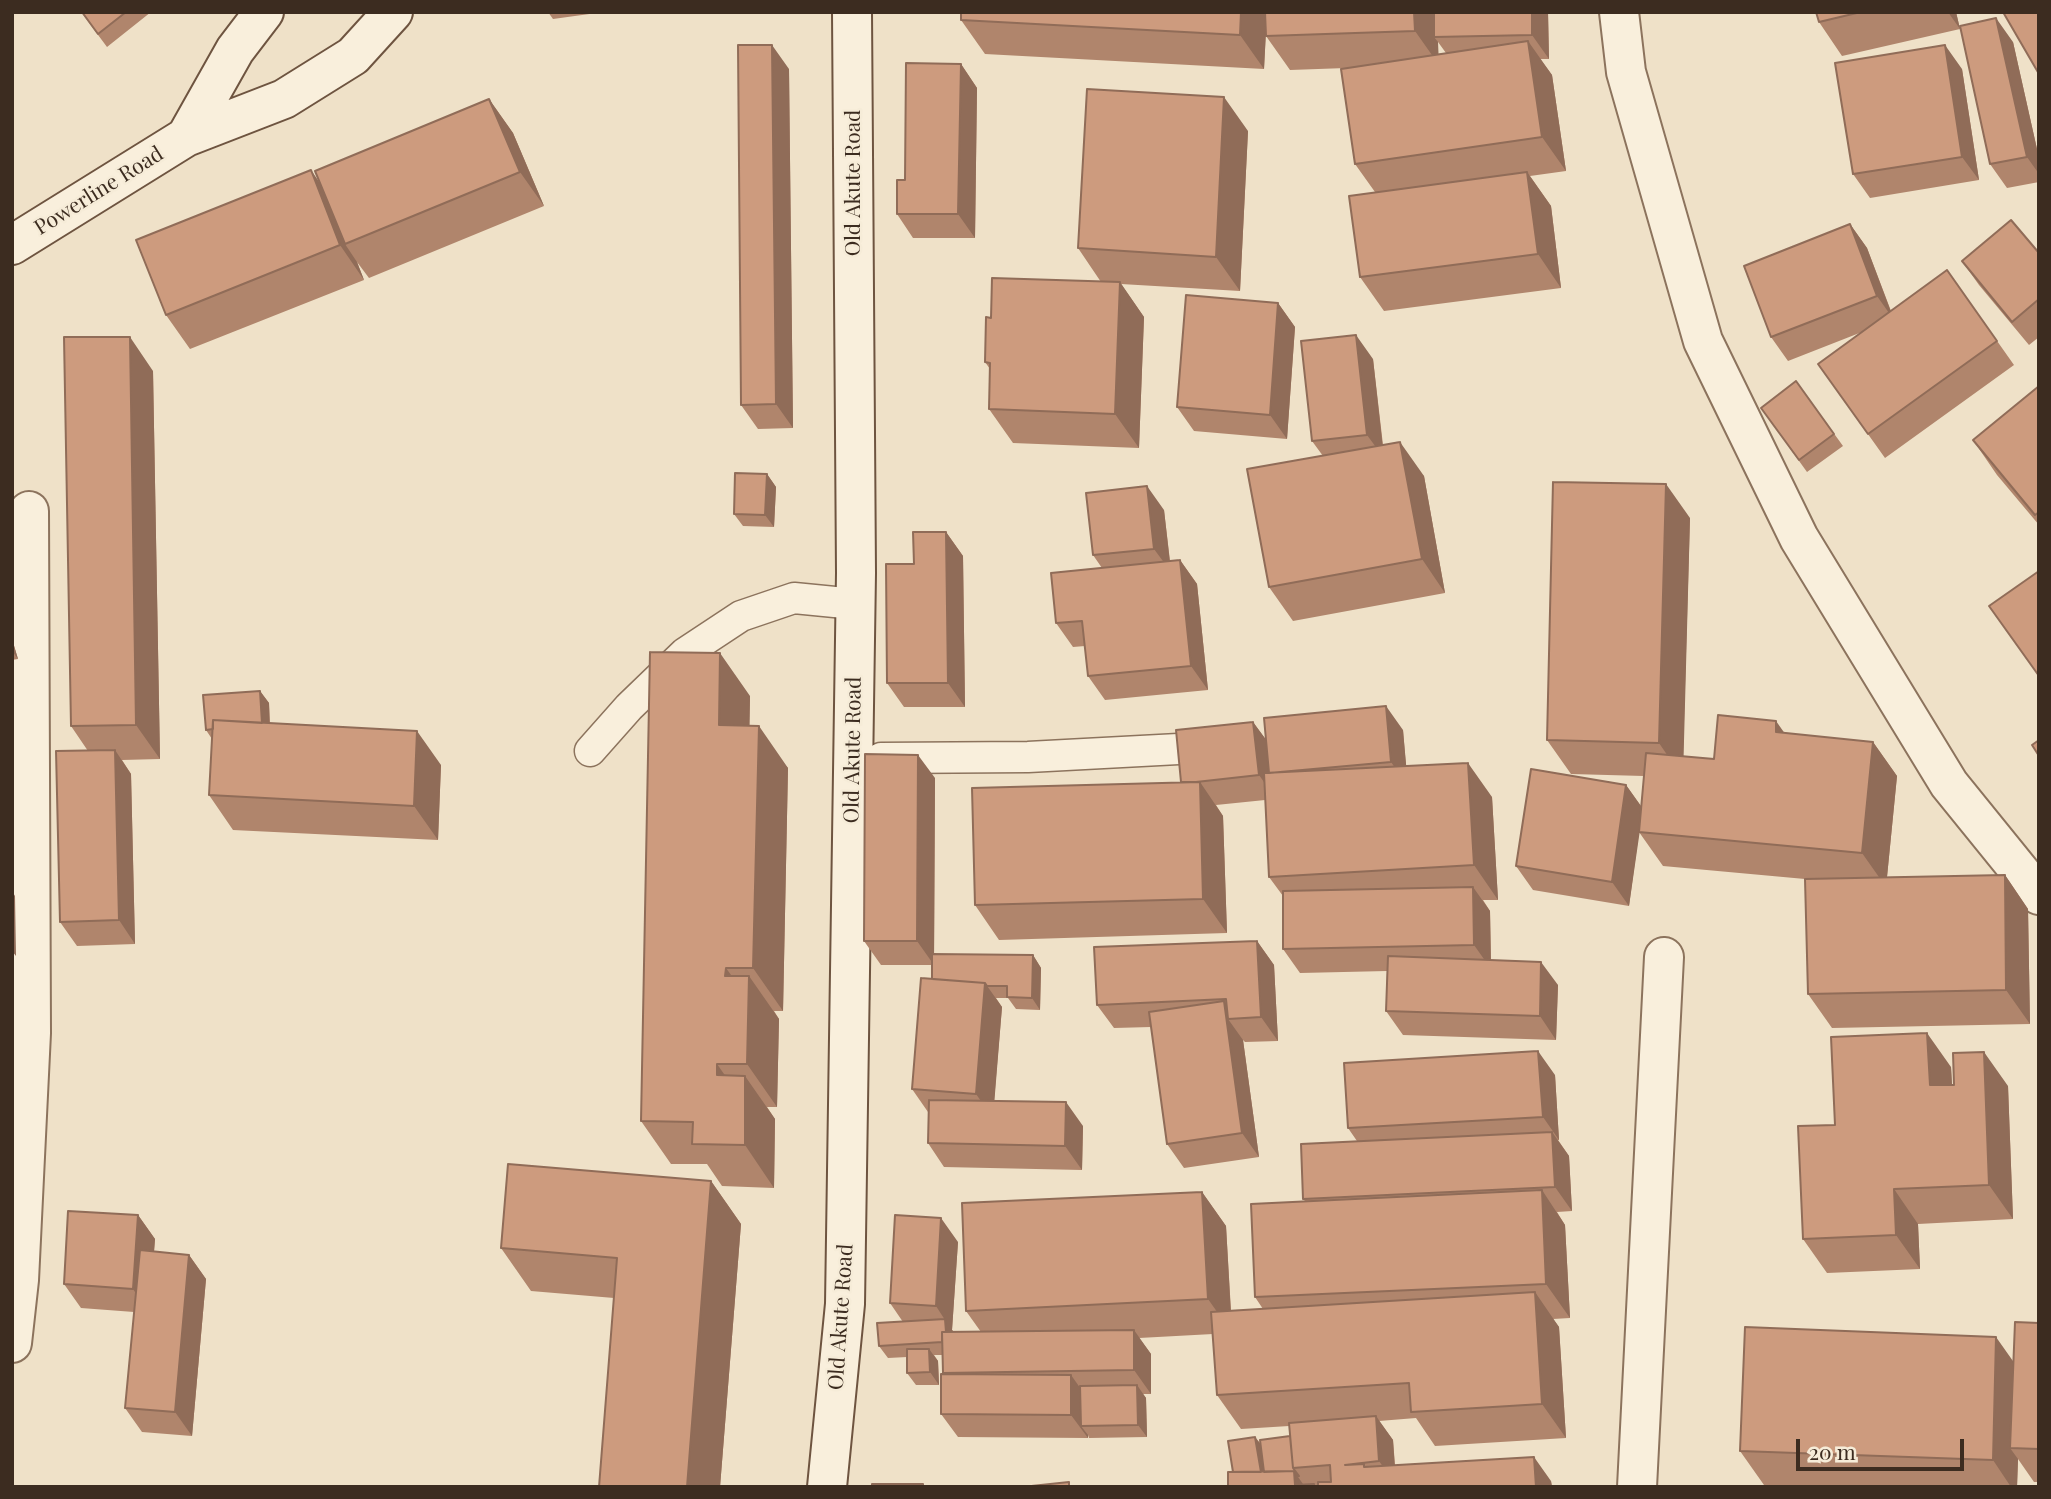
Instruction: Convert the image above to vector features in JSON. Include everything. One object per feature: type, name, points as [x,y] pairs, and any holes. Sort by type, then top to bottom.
[{"type":"street","name":"Powerline Road","points":[[186,137],[235,50],[264,12]]},
{"type":"street","name":"Powerline Road","points":[[12,245],[186,137],[284,99],[353,56],[393,12]]},
{"type":"street","name":"Old Akute Road","points":[[827,1487],[845,1304],[855,604],[852,12]]},
{"type":"street","points":[[1619,12],[1626,72],[1703,341],[1799,538],[1949,784],[2039,895]]},
{"type":"street","points":[[12,1343],[19,1280],[31,1033],[29,511]]},
{"type":"street","points":[[1637,1487],[1664,957]]},
{"type":"lane","points":[[590,751],[629,707],[685,653],[741,616],[794,598],[855,604]]},
{"type":"lane","points":[[853,758],[1028,757],[1241,746]]},
{"type":"building","points":[[82,12],[126,12],[98,34]]},
{"type":"building","points":[[961,12],[1241,12],[1240,35],[961,20]]},
{"type":"building","points":[[1265,12],[1414,12],[1415,31],[1266,36]]},
{"type":"building","points":[[1434,12],[1532,12],[1532,35],[1434,37]]},
{"type":"building","points":[[1816,12],[1861,12],[1819,22]]},
{"type":"building","points":[[2003,12],[2039,12],[2039,74]]},
{"type":"building","points":[[1996,18],[2027,157],[1990,164],[1960,26]]},
{"type":"building","points":[[1528,41],[1542,137],[1355,164],[1341,69]]},
{"type":"building","points":[[738,45],[772,45],[776,404],[741,405]]},
{"type":"building","points":[[1945,45],[1962,157],[1853,174],[1835,63]]},
{"type":"building","points":[[906,63],[961,64],[958,214],[897,214],[897,180],[905,180]]},
{"type":"building","points":[[1087,89],[1224,97],[1216,257],[1078,248]]},
{"type":"building","points":[[489,99],[520,172],[345,244],[315,171]]},
{"type":"building","points":[[311,170],[340,245],[166,315],[136,240]]},
{"type":"building","points":[[1527,172],[1538,254],[1360,277],[1349,196]]},
{"type":"building","points":[[2011,220],[2039,253],[2039,299],[2012,322],[1962,261]]},
{"type":"building","points":[[1850,224],[1877,296],[1771,337],[1744,266]]},
{"type":"building","points":[[1947,270],[1997,341],[1868,434],[1818,364]]},
{"type":"building","points":[[992,278],[1120,282],[1115,414],[989,409],[990,363],[985,362],[986,317],[991,318]]},
{"type":"building","points":[[1186,295],[1278,303],[1270,415],[1177,407]]},
{"type":"building","points":[[1356,335],[1367,435],[1312,441],[1301,341]]},
{"type":"building","points":[[64,337],[130,337],[136,725],[71,726]]},
{"type":"building","points":[[1796,381],[1834,434],[1799,460],[1761,408]]},
{"type":"building","points":[[2039,386],[2039,512],[2035,515],[1973,440]]},
{"type":"building","points":[[1400,442],[1422,559],[1269,587],[1247,469]]},
{"type":"building","points":[[735,473],[767,474],[765,515],[734,514]]},
{"type":"building","points":[[1553,482],[1666,484],[1659,743],[1547,740]]},
{"type":"building","points":[[1147,486],[1154,549],[1093,555],[1086,493]]},
{"type":"building","points":[[913,532],[946,532],[948,683],[887,683],[886,564],[914,564]]},
{"type":"building","points":[[1180,560],[1191,666],[1088,676],[1082,621],[1056,623],[1051,573]]},
{"type":"building","points":[[2039,571],[2039,676],[1989,606]]},
{"type":"building","points":[[650,652],[720,653],[719,725],[759,726],[753,968],[726,968],[725,976],[749,976],[747,1064],[717,1064],[717,1075],[745,1076],[745,1145],[692,1144],[693,1122],[641,1121]]},
{"type":"building","points":[[260,691],[262,723],[213,720],[213,729],[206,730],[203,695]]},
{"type":"building","points":[[1386,706],[1391,762],[1269,773],[1264,718]]},
{"type":"building","points":[[1718,715],[1776,721],[1776,732],[1873,742],[1862,853],[1639,832],[1646,753],[1714,759]]},
{"type":"building","points":[[213,720],[417,731],[414,806],[209,795]]},
{"type":"building","points":[[1253,722],[1259,775],[1181,782],[1176,730]]},
{"type":"building","points":[[2039,740],[2039,756],[2032,745]]},
{"type":"building","points":[[115,750],[119,920],[60,922],[56,751]]},
{"type":"building","points":[[865,754],[918,755],[917,941],[864,941]]},
{"type":"building","points":[[1468,763],[1474,865],[1269,877],[1264,773]]},
{"type":"building","points":[[1531,769],[1626,785],[1612,882],[1516,866]]},
{"type":"building","points":[[1200,782],[1203,899],[975,905],[972,788]]},
{"type":"building","points":[[2005,875],[2006,990],[1808,994],[1805,879]]},
{"type":"building","points":[[1473,887],[1474,945],[1283,949],[1283,891]]},
{"type":"building","points":[[1257,941],[1261,1017],[1228,1019],[1226,999],[1097,1005],[1094,947]]},
{"type":"building","points":[[932,954],[1033,955],[1032,998],[1007,997],[1007,986],[932,979]]},
{"type":"building","points":[[1388,956],[1541,962],[1540,1016],[1386,1011]]},
{"type":"building","points":[[921,978],[985,983],[976,1094],[912,1089]]},
{"type":"building","points":[[1224,1001],[1242,1133],[1167,1144],[1149,1012]]},
{"type":"building","points":[[1927,1033],[1930,1085],[1954,1085],[1953,1053],[1984,1052],[1989,1185],[1894,1189],[1896,1235],[1803,1239],[1798,1126],[1835,1125],[1831,1037]]},
{"type":"building","points":[[1538,1051],[1543,1117],[1348,1128],[1344,1063]]},
{"type":"building","points":[[929,1100],[1066,1102],[1065,1146],[928,1143]]},
{"type":"building","points":[[1552,1132],[1555,1187],[1303,1199],[1301,1144]]},
{"type":"building","points":[[508,1164],[711,1181],[687,1487],[599,1487],[617,1258],[501,1248]]},
{"type":"building","points":[[1542,1190],[1546,1284],[1255,1297],[1251,1204]]},
{"type":"building","points":[[1202,1192],[1208,1299],[966,1311],[962,1203]]},
{"type":"building","points":[[68,1211],[138,1215],[133,1289],[64,1284]]},
{"type":"building","points":[[895,1215],[941,1218],[936,1306],[890,1303]]},
{"type":"building","points":[[140,1250],[189,1255],[175,1412],[125,1408]]},
{"type":"building","points":[[1535,1292],[1542,1404],[1411,1412],[1409,1383],[1217,1395],[1211,1312]]},
{"type":"building","points":[[945,1319],[946,1332],[942,1332],[942,1342],[879,1346],[877,1323]]},
{"type":"building","points":[[2015,1322],[2039,1323],[2039,1449],[2010,1448]]},
{"type":"building","points":[[1745,1327],[1996,1337],[1993,1460],[1740,1451]]},
{"type":"building","points":[[1134,1330],[1134,1370],[943,1373],[942,1332]]},
{"type":"building","points":[[907,1349],[929,1349],[930,1372],[907,1373]]},
{"type":"building","points":[[941,1374],[1071,1375],[1071,1415],[941,1414]]},
{"type":"building","points":[[1137,1385],[1138,1425],[1081,1426],[1080,1386]]},
{"type":"building","points":[[1376,1416],[1379,1461],[1345,1465],[1364,1464],[1364,1467],[1534,1457],[1536,1487],[1318,1487],[1318,1482],[1331,1482],[1330,1465],[1293,1468],[1289,1423]]},
{"type":"building","points":[[1290,1436],[1293,1468],[1299,1476],[1294,1471],[1264,1472],[1260,1440]]},
{"type":"building","points":[[1255,1437],[1261,1472],[1233,1472],[1228,1441]]},
{"type":"building","points":[[1294,1471],[1295,1485],[1314,1484],[1314,1487],[1228,1487],[1228,1472]]},
{"type":"building","points":[[1069,1482],[1069,1487],[1022,1487]]},
{"type":"building","points":[[872,1484],[923,1484],[923,1487],[872,1487]]}]
